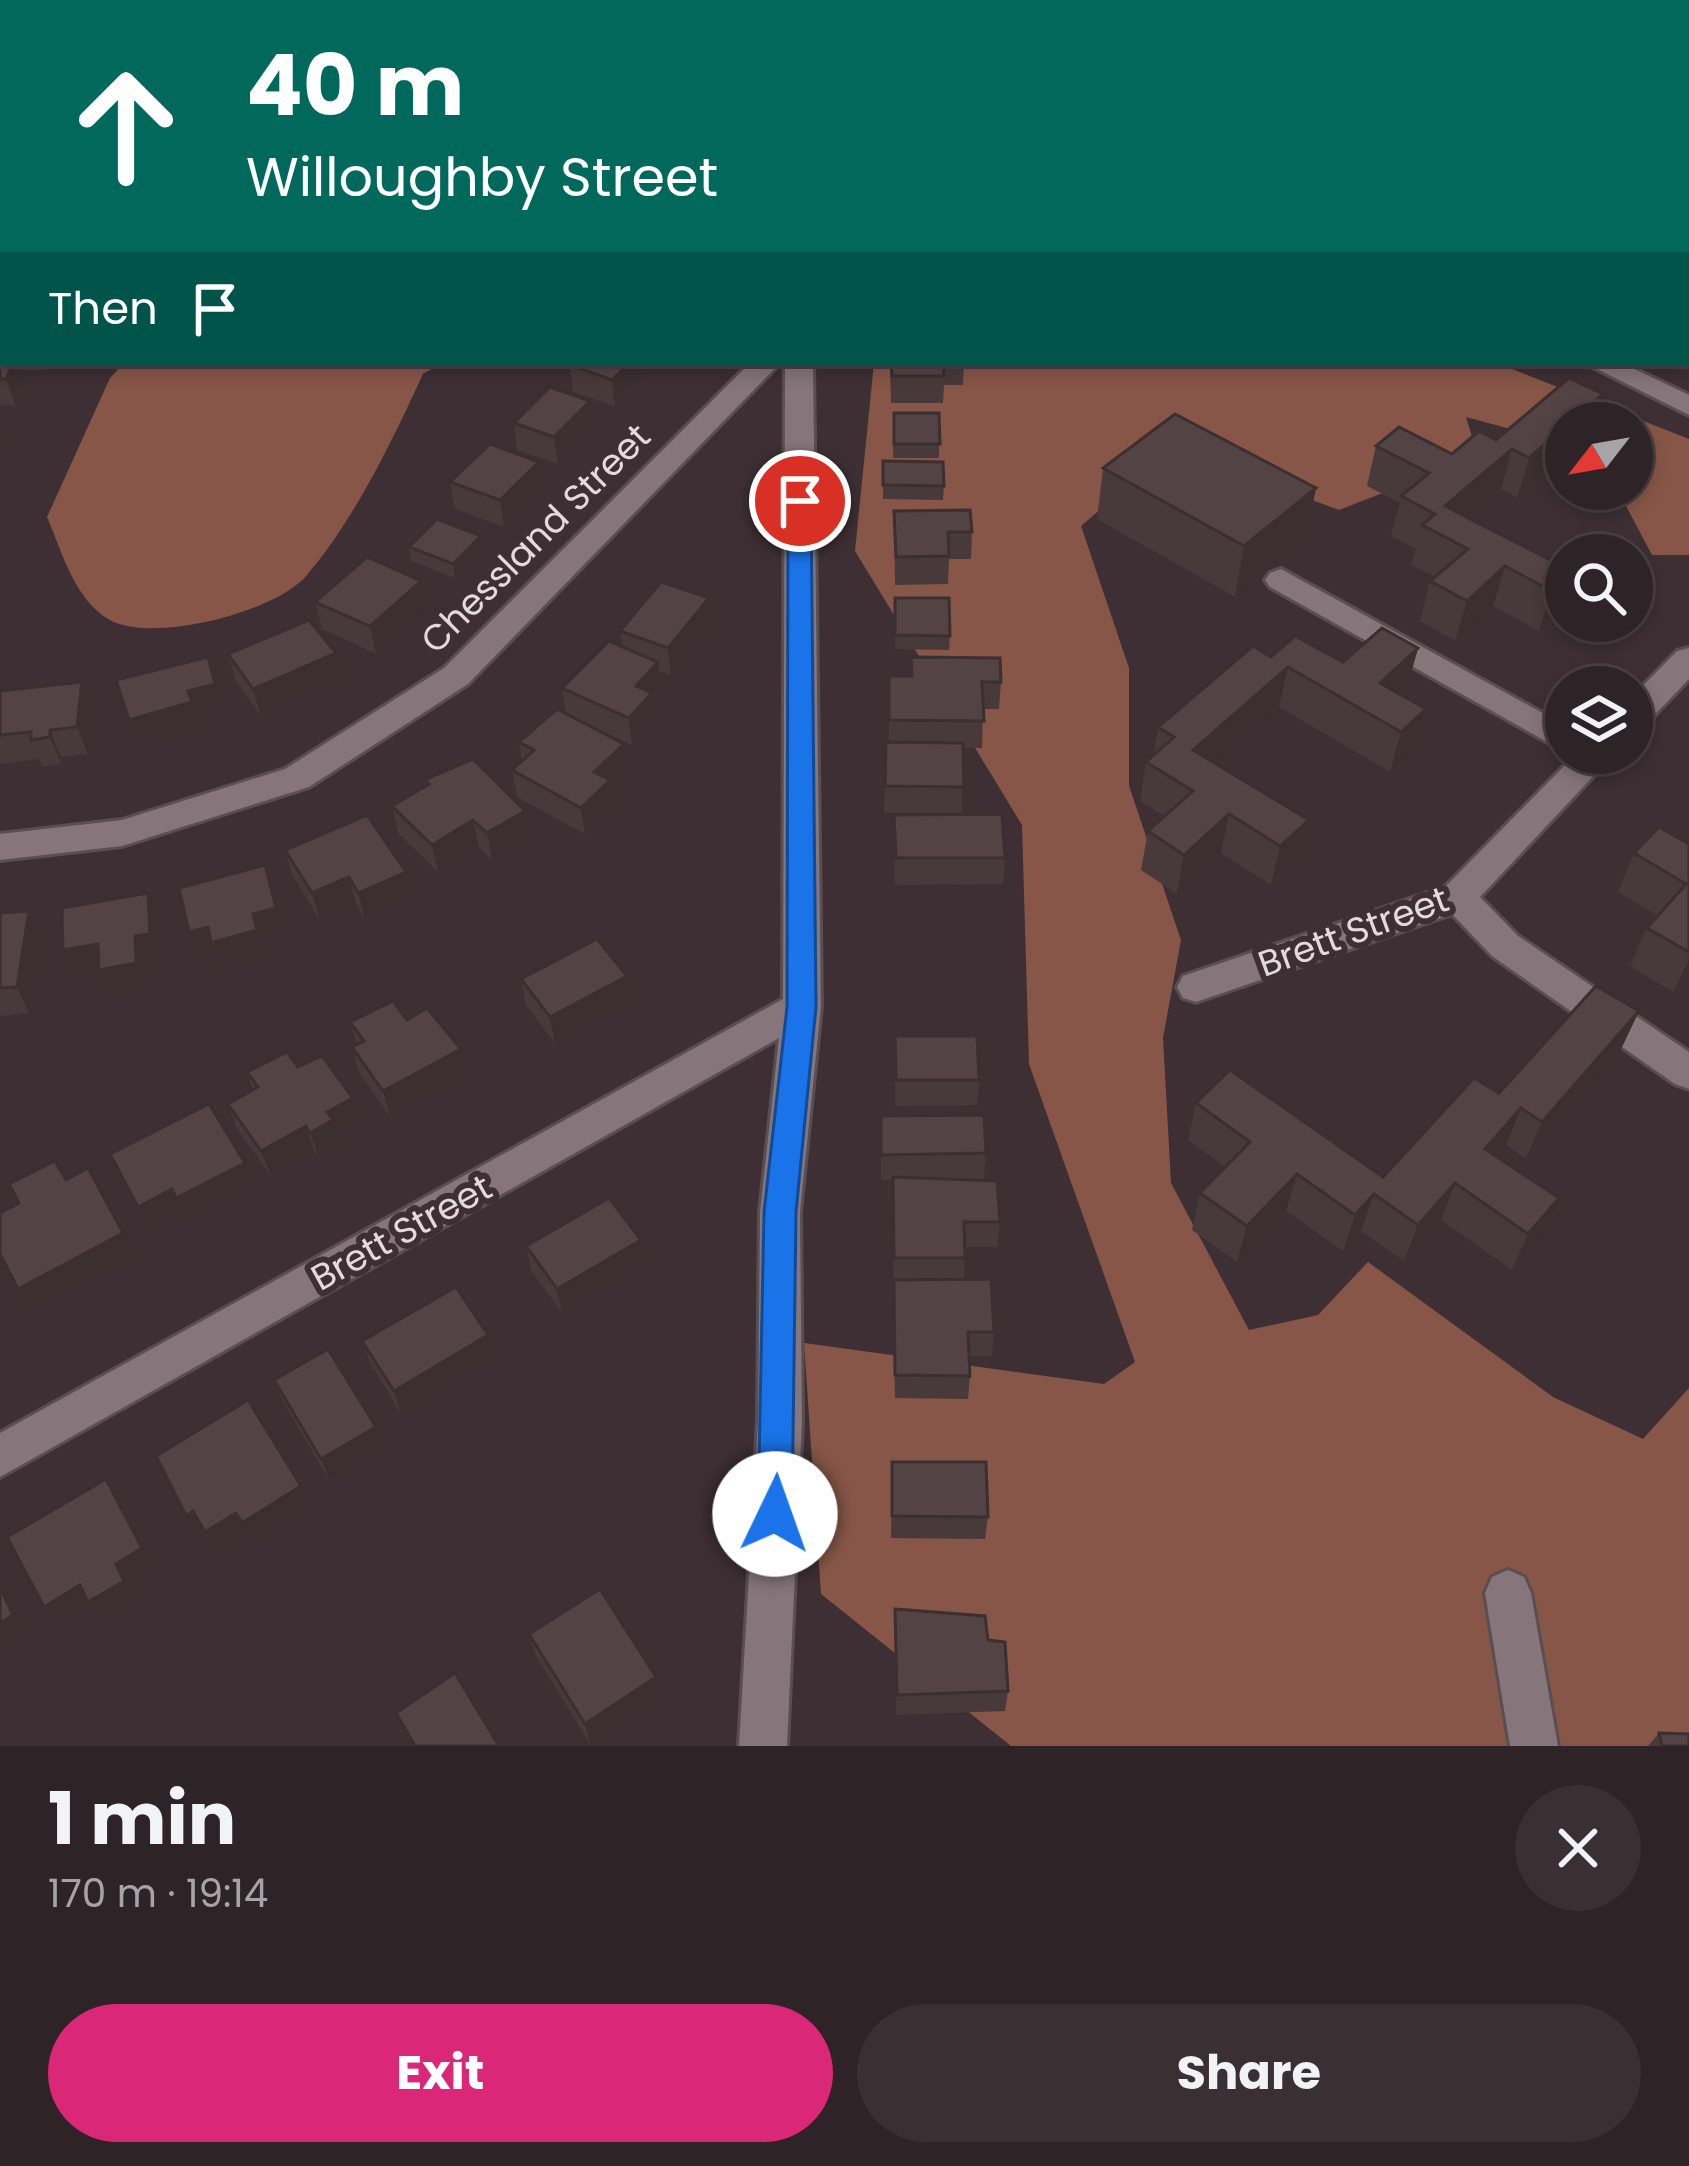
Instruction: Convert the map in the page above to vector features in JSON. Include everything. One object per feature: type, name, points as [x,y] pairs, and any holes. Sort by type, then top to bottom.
[{"type":"street","name":"Chessland Street","points":[[0,847],[122,832],[297,778],[456,676],[763,366]]},
{"type":"street","points":[[763,1746],[780,1421],[780,1212],[802,1007],[799,366]]},
{"type":"street","points":[[1605,366],[1689,406]]},
{"type":"street","points":[[1281,580],[1545,728]]},
{"type":"street","points":[[1653,696],[1689,659]]},
{"type":"street","name":"Brett Street","points":[[1196,987],[1458,897],[1566,774]]},
{"type":"street","points":[[1458,897],[1505,946],[1689,1073]]},
{"type":"street","name":"Brett Street","points":[[0,1456],[802,1007]]},
{"type":"street","points":[[1508,1593],[1534,1746]]},
{"type":"shaded area","points":[[121,366],[437,366],[423,374],[357,504],[325,553],[292,589],[212,621],[153,628],[127,626],[96,610],[70,573],[47,517],[110,378]]},
{"type":"shaded area","points":[[874,366],[1505,366],[1596,402],[1545,402],[1545,438],[1466,417],[1478,456],[1339,510],[1172,448],[1081,526],[1129,668],[1129,786],[1181,940],[1163,1038],[1171,1183],[1249,1330],[1318,1315],[1368,1262],[1553,1397],[1643,1439],[1689,1388],[1689,1746],[1011,1746],[821,1594],[804,1343],[1104,1384],[1135,1362],[1029,1064],[1022,825],[855,551]]},
{"type":"shaded area","points":[[1653,425],[1689,439],[1689,555],[1653,555],[1653,534],[1641,534],[1628,510],[1653,510]]},
{"type":"building","points":[[0,366],[12,366],[6,379],[0,379]]},
{"type":"building","points":[[573,366],[626,366],[612,380]]},
{"type":"building","points":[[891,366],[943,366],[944,376],[892,376]]},
{"type":"building","points":[[1569,378],[1603,394],[1594,402],[1545,402],[1545,444],[1529,458],[1512,449],[1445,506],[1545,557],[1545,587],[1505,566],[1467,601],[1430,581],[1468,549],[1422,525],[1435,514],[1401,496],[1429,473],[1376,446],[1399,427],[1452,454],[1479,431],[1496,440]]},
{"type":"building","points":[[550,387],[590,401],[554,437],[514,423]]},
{"type":"building","points":[[894,413],[939,413],[940,444],[894,444]]},
{"type":"building","points":[[1175,414],[1316,488],[1244,546],[1103,468]]},
{"type":"building","points":[[490,444],[539,462],[500,500],[450,482]]},
{"type":"building","points":[[883,461],[943,462],[944,486],[883,485]]},
{"type":"building","points":[[970,510],[972,532],[948,532],[949,556],[896,557],[894,511]]},
{"type":"building","points":[[437,519],[481,536],[453,564],[409,547]]},
{"type":"building","points":[[367,557],[421,581],[370,626],[315,602]]},
{"type":"building","points":[[661,582],[709,598],[668,648],[620,631]]},
{"type":"building","points":[[895,598],[949,598],[950,636],[895,635]]},
{"type":"building","points":[[309,620],[336,653],[253,689],[228,654]]},
{"type":"building","points":[[1382,628],[1418,648],[1380,683],[1426,709],[1401,732],[1288,667],[1193,750],[1309,820],[1280,846],[1229,814],[1184,855],[1148,831],[1193,791],[1146,762],[1174,737],[1158,727],[1253,646],[1271,657],[1295,636],[1343,662]]},
{"type":"building","points":[[609,641],[658,662],[636,686],[652,693],[629,718],[562,688]]},
{"type":"building","points":[[208,657],[215,684],[188,691],[192,702],[129,720],[116,680]]},
{"type":"building","points":[[911,657],[1000,658],[1001,682],[982,682],[984,721],[889,720],[889,676],[912,676]]},
{"type":"building","points":[[82,682],[77,727],[50,730],[50,737],[31,740],[31,732],[0,735],[0,691]]},
{"type":"building","points":[[557,709],[624,744],[594,772],[610,780],[581,808],[512,770],[534,750],[519,742]]},
{"type":"building","points":[[886,742],[963,743],[964,787],[885,786]]},
{"type":"building","points":[[473,759],[525,811],[487,833],[473,820],[432,845],[392,806],[429,784],[424,780]]},
{"type":"building","points":[[1002,814],[1005,858],[896,858],[894,815]]},
{"type":"building","points":[[367,815],[406,872],[358,893],[349,877],[312,893],[285,850]]},
{"type":"building","points":[[1659,827],[1689,844],[1689,952],[1647,928],[1686,884],[1634,853]]},
{"type":"building","points":[[265,865],[276,908],[253,914],[257,930],[211,943],[208,927],[189,932],[179,888]]},
{"type":"building","points":[[148,893],[150,934],[135,936],[136,963],[99,970],[98,944],[63,950],[62,908]]},
{"type":"building","points":[[29,911],[17,987],[0,988],[0,913]]},
{"type":"building","points":[[597,939],[627,976],[550,1017],[521,979]]},
{"type":"building","points":[[1596,986],[1639,1011],[1542,1122],[1521,1108],[1485,1149],[1559,1198],[1528,1234],[1455,1183],[1418,1225],[1374,1194],[1355,1215],[1297,1174],[1247,1226],[1200,1193],[1250,1142],[1196,1103],[1230,1070],[1383,1177],[1474,1078],[1499,1093]]},
{"type":"building","points":[[393,1001],[407,1020],[427,1008],[461,1049],[383,1091],[352,1047],[364,1041],[350,1022]]},
{"type":"building","points":[[895,1036],[977,1036],[979,1080],[896,1080]]},
{"type":"building","points":[[287,1052],[298,1067],[322,1056],[353,1098],[327,1112],[333,1120],[310,1133],[306,1126],[261,1151],[228,1104],[258,1087],[247,1072]]},
{"type":"building","points":[[209,1104],[245,1163],[176,1198],[172,1189],[138,1207],[110,1154]]},
{"type":"building","points":[[984,1115],[986,1153],[881,1155],[881,1116]]},
{"type":"building","points":[[55,1161],[66,1180],[88,1168],[123,1233],[18,1289],[0,1254],[0,1213],[19,1203],[9,1184]]},
{"type":"building","points":[[893,1177],[997,1181],[1000,1222],[964,1222],[965,1258],[894,1258]]},
{"type":"building","points":[[609,1198],[641,1240],[557,1289],[526,1246]]},
{"type":"building","points":[[991,1279],[994,1332],[968,1332],[970,1376],[895,1375],[894,1280]]},
{"type":"building","points":[[456,1287],[488,1335],[394,1391],[362,1341]]},
{"type":"building","points":[[328,1349],[376,1427],[321,1459],[274,1380]]},
{"type":"building","points":[[248,1400],[301,1486],[242,1523],[236,1513],[205,1532],[193,1511],[186,1516],[156,1456]]},
{"type":"building","points":[[892,1462],[986,1462],[988,1517],[892,1516]]},
{"type":"building","points":[[106,1479],[142,1548],[116,1564],[124,1581],[88,1602],[80,1585],[44,1607],[7,1537]]},
{"type":"building","points":[[0,1587],[13,1615],[0,1623]]},
{"type":"building","points":[[600,1589],[656,1677],[585,1724],[529,1634]]},
{"type":"building","points":[[895,1609],[985,1616],[988,1640],[1005,1642],[1008,1691],[897,1695]]},
{"type":"building","points":[[455,1673],[499,1746],[415,1746],[396,1713]]},
{"type":"building","points":[[1659,1733],[1689,1734],[1689,1746],[1662,1746]]},
{"type":"route","points":[[775,1514],[780,1212],[802,1007],[800,501]]}]
